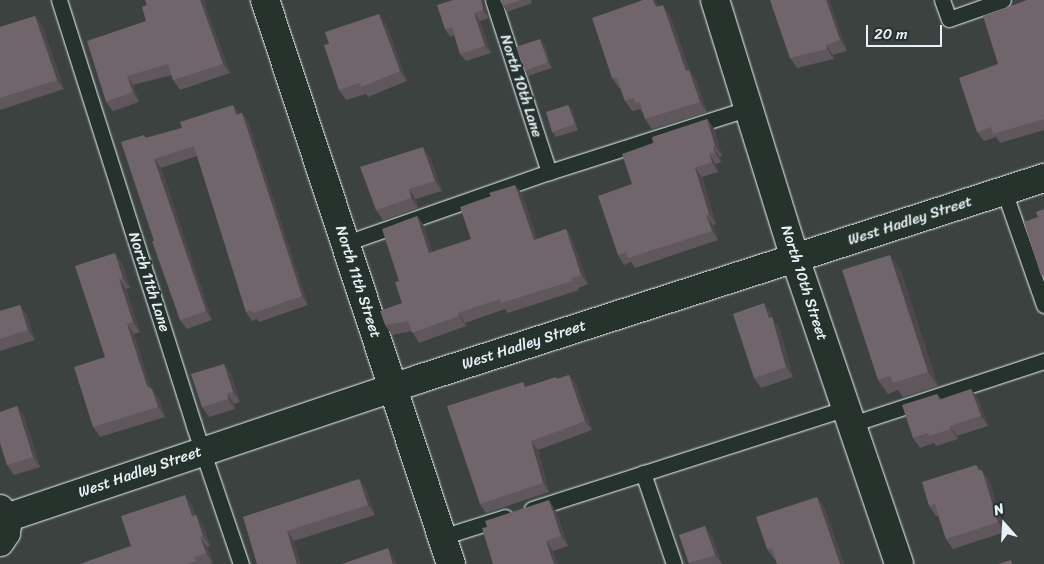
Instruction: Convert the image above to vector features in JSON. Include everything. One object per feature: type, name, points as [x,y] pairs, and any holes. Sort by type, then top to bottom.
[{"type":"street","name":"North 11th Street","points":[[265,0],[451,564]]},
{"type":"street","name":"North 10th Street","points":[[715,0],[795,258],[899,564]]},
{"type":"street","name":"West Hadley Street","points":[[2,523],[202,451],[392,388],[1044,178]]},
{"type":"lane","name":"North 11th Lane","points":[[58,0],[202,451],[241,564]]},
{"type":"lane","name":"North 10th Lane","points":[[493,0],[549,172]]},
{"type":"lane","points":[[942,0],[949,19],[1003,0]]},
{"type":"lane","points":[[346,243],[549,172],[749,108]]},
{"type":"lane","points":[[1004,191],[1044,305]]},
{"type":"lane","points":[[442,537],[643,473],[1044,361]]},
{"type":"lane","points":[[643,473],[674,564]]},
{"type":"building","points":[[145,0],[200,0],[223,64],[173,80],[168,64],[127,76],[133,92],[106,102],[87,41],[146,21],[142,7],[147,5]]},
{"type":"building","points":[[453,0],[481,0],[483,10],[474,13],[485,46],[460,54],[452,27],[445,29],[437,5]]},
{"type":"building","points":[[500,0],[521,0],[503,6]]},
{"type":"building","points":[[643,0],[653,0],[656,7],[663,5],[686,71],[689,70],[700,102],[645,119],[640,102],[636,103],[634,98],[625,101],[617,77],[612,78],[592,18]]},
{"type":"building","points":[[770,0],[826,0],[840,40],[826,45],[827,49],[790,58]]},
{"type":"building","points":[[1027,0],[1044,0],[1044,119],[993,134],[991,127],[977,132],[959,78],[998,64],[983,16]]},
{"type":"building","points":[[379,14],[400,71],[361,87],[360,83],[339,90],[324,45],[329,44],[325,32]]},
{"type":"building","points":[[35,16],[57,80],[0,98],[0,27]]},
{"type":"building","points":[[540,39],[548,62],[525,71],[516,47]]},
{"type":"building","points":[[233,105],[236,115],[242,113],[302,296],[253,313],[251,310],[246,312],[194,146],[154,159],[206,311],[180,320],[152,241],[154,241],[121,142],[144,135],[145,138],[182,128],[180,122]]},
{"type":"building","points":[[568,105],[575,124],[552,132],[546,112]]},
{"type":"building","points":[[707,119],[715,146],[713,147],[715,153],[709,154],[712,162],[695,168],[709,214],[706,215],[712,231],[628,258],[626,252],[618,255],[598,196],[632,184],[622,154],[653,143],[652,137]]},
{"type":"building","points":[[423,147],[435,181],[409,189],[411,198],[376,210],[360,167]]},
{"type":"building","points":[[515,185],[534,240],[566,229],[581,275],[572,278],[572,281],[501,303],[500,299],[458,313],[459,316],[412,333],[408,321],[385,325],[380,311],[402,303],[395,282],[399,281],[382,229],[417,216],[429,253],[471,239],[460,207],[491,196],[489,193]]},
{"type":"building","points":[[1044,209],[1044,275],[1041,276],[1024,222],[1038,217],[1036,212]]},
{"type":"building","points":[[115,253],[123,278],[119,279],[133,322],[127,324],[147,386],[152,389],[158,407],[93,427],[74,367],[105,357],[75,266]]},
{"type":"building","points":[[890,255],[928,372],[893,383],[890,376],[878,380],[842,270]]},
{"type":"building","points":[[764,303],[769,318],[772,317],[786,367],[754,378],[733,314]]},
{"type":"building","points":[[20,305],[28,330],[0,339],[0,311]]},
{"type":"building","points":[[224,364],[233,392],[227,394],[228,399],[202,407],[191,374]]},
{"type":"building","points":[[569,375],[585,421],[531,441],[543,483],[480,504],[447,406],[523,382],[525,387]]},
{"type":"building","points":[[971,389],[981,416],[950,426],[951,429],[929,436],[928,433],[913,438],[902,405],[937,394],[939,400]]},
{"type":"building","points":[[17,406],[33,457],[7,465],[0,443],[0,412]]},
{"type":"building","points":[[976,465],[978,471],[982,470],[998,522],[946,539],[935,504],[929,506],[922,482]]},
{"type":"building","points":[[359,479],[368,505],[287,531],[297,564],[257,564],[243,517]]},
{"type":"building","points":[[185,495],[192,516],[196,515],[203,536],[200,537],[206,553],[194,557],[196,561],[187,564],[80,564],[131,546],[121,516]]},
{"type":"building","points":[[817,497],[840,564],[777,564],[772,548],[767,549],[756,517]]},
{"type":"building","points":[[549,500],[561,536],[546,541],[554,564],[493,564],[482,528],[487,527],[485,521]]},
{"type":"building","points":[[705,526],[715,555],[689,563],[679,535]]},
{"type":"building","points":[[388,548],[393,564],[342,564]]},
{"type":"building","points":[[1011,560],[1012,564],[998,564]]}]
